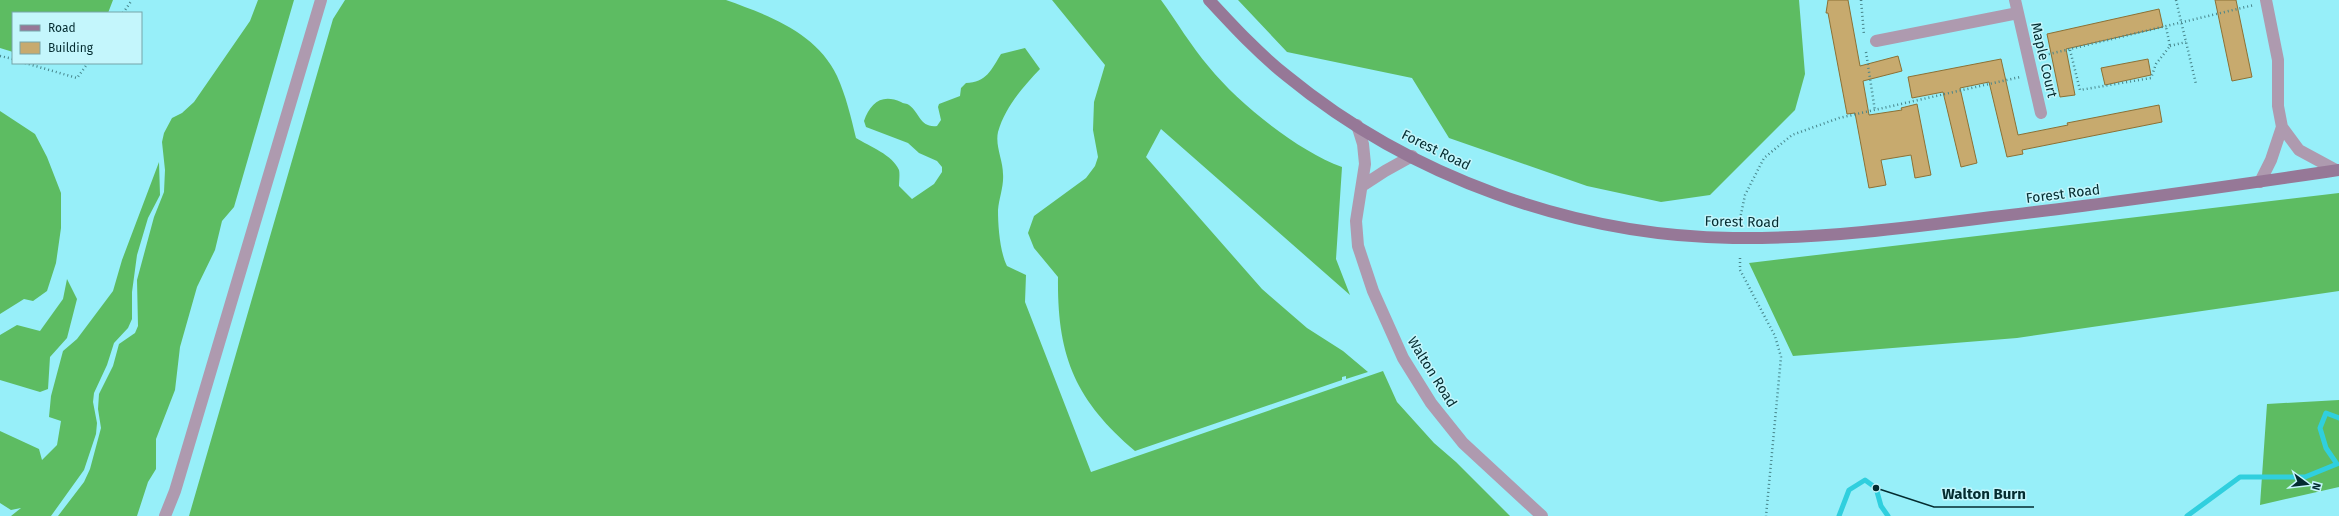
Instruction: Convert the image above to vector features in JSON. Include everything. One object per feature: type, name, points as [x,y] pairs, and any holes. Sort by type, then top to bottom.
[{"type":"street","points":[[165,516],[175,491],[321,0]]},
{"type":"street","name":"Forest Road","points":[[1209,0],[1253,46],[1286,76],[1323,104],[1412,156],[1474,185],[1569,216],[1661,233],[1731,238],[1810,237],[1870,232],[2117,202],[2337,170]]},
{"type":"street","name":"Maple Court","points":[[2015,0],[2041,113]]},
{"type":"street","points":[[2266,1],[2278,60],[2278,106],[2282,127],[2292,144],[2299,150],[2337,170]]},
{"type":"street","name":"Maple Court","points":[[1871,42],[2018,13]]},
{"type":"street","name":"Walton Road","points":[[1357,125],[1365,155],[1362,186],[1356,221],[1358,246],[1373,291],[1403,358],[1431,403],[1463,443],[1542,516]]},
{"type":"street","points":[[2260,182],[2271,160],[2282,127]]},
{"type":"street","points":[[1362,186],[1412,156]]},
{"type":"path","points":[[124,12],[132,0]]},
{"type":"path","points":[[1861,0],[1871,42]]},
{"type":"path","points":[[2176,0],[2196,84]]},
{"type":"path","points":[[2029,59],[2166,27],[2266,1]]},
{"type":"path","points":[[2166,27],[2170,46]]},
{"type":"path","points":[[2070,50],[2080,90],[2151,78],[2156,64],[2170,46],[2186,42]]},
{"type":"path","points":[[1866,50],[1875,111]]},
{"type":"path","points":[[0,56],[12,60]]},
{"type":"path","points":[[28,64],[77,78],[87,64]]},
{"type":"path","points":[[1740,219],[1744,195],[1764,158],[1792,135],[1839,118],[2032,74]]},
{"type":"path","points":[[1740,258],[1740,270],[1775,336],[1781,357],[1766,516]]},
{"type":"green space","points":[[0,0],[113,0],[108,12],[12,12],[12,52],[0,48]]},
{"type":"green space","points":[[258,0],[294,0],[234,207],[222,221],[215,250],[197,287],[180,347],[175,390],[156,439],[156,469],[148,482],[137,516],[58,516],[84,482],[90,469],[101,428],[98,409],[99,394],[113,366],[119,344],[135,333],[138,326],[137,280],[154,217],[164,192],[165,170],[162,142],[164,133],[172,118],[182,113],[194,102],[250,21]]},
{"type":"green space","points":[[345,0],[726,0],[774,19],[804,37],[817,48],[828,61],[837,76],[846,99],[856,138],[880,151],[892,160],[899,170],[899,186],[912,199],[934,184],[942,172],[942,167],[937,161],[919,153],[908,143],[866,127],[864,121],[870,109],[878,101],[883,99],[894,99],[913,108],[927,125],[937,126],[941,120],[938,107],[939,104],[960,96],[961,88],[966,83],[979,81],[988,74],[1001,54],[1025,48],[1040,69],[1021,90],[1010,106],[998,132],[997,137],[1003,169],[1002,188],[998,210],[1000,239],[1007,266],[1026,275],[1025,302],[1091,472],[1383,371],[1397,402],[1434,443],[1456,462],[1510,516],[189,516],[333,19]]},
{"type":"green space","points":[[1052,0],[1161,0],[1202,59],[1236,96],[1288,138],[1325,160],[1342,167],[1336,259],[1350,295],[1161,129],[1146,157],[1262,289],[1307,328],[1343,351],[1368,372],[1346,379],[1346,376],[1342,377],[1342,380],[1135,451],[1114,432],[1084,394],[1074,374],[1066,353],[1061,330],[1058,277],[1034,248],[1028,233],[1034,216],[1086,178],[1095,166],[1098,157],[1093,130],[1094,102],[1105,65]]},
{"type":"green space","points":[[1238,0],[1799,0],[1805,74],[1795,110],[1710,195],[1661,202],[1587,186],[1449,138],[1412,78],[1287,52]]},
{"type":"green space","points":[[0,111],[35,134],[47,157],[61,193],[61,228],[56,263],[47,291],[33,301],[24,299],[0,314]]},
{"type":"green space","points":[[159,162],[160,195],[148,218],[137,255],[132,292],[132,319],[128,328],[114,343],[107,365],[94,393],[93,402],[97,423],[96,434],[84,470],[51,516],[11,516],[21,508],[11,510],[0,503],[0,431],[39,449],[42,460],[57,445],[61,421],[49,417],[51,396],[63,351],[77,339],[113,291],[122,260]]},
{"type":"green space","points":[[2339,193],[2339,291],[2017,338],[1793,356],[1749,263]]},
{"type":"green space","points":[[67,279],[77,299],[67,338],[50,357],[48,389],[40,392],[0,380],[0,335],[17,325],[40,331],[63,299]]},
{"type":"green space","points":[[2339,400],[2339,487],[2260,505],[2267,404]]},
{"type":"building","points":[[1828,0],[1848,0],[1860,66],[1898,56],[1902,71],[1863,81],[1869,115],[1902,110],[1901,108],[1917,104],[1931,175],[1915,178],[1911,155],[1881,160],[1886,185],[1869,188],[1855,113],[1847,114],[1828,13],[1826,13]]},
{"type":"building","points":[[2215,0],[2236,0],[2252,77],[2232,81]]},
{"type":"building","points":[[2159,9],[2163,27],[2066,49],[2075,95],[2060,97],[2047,34]]},
{"type":"building","points":[[2001,59],[2018,135],[2068,125],[2067,123],[2159,105],[2162,122],[2022,150],[2023,154],[2007,157],[1989,82],[1960,88],[1977,163],[1961,167],[1943,92],[1912,98],[1908,77]]},
{"type":"building","points":[[2148,59],[2151,75],[2105,85],[2101,68]]},
{"type":"waterway","points":[[2187,516],[2240,477],[2305,477],[2337,464],[2326,448],[2320,428],[2326,413],[2339,418]]},
{"type":"waterway","points":[[1839,516],[1849,490],[1865,480],[1876,488],[1881,506],[1888,516]]},
{"type":"place","name":"Walton Burn","points":[[1876,488]]}]
